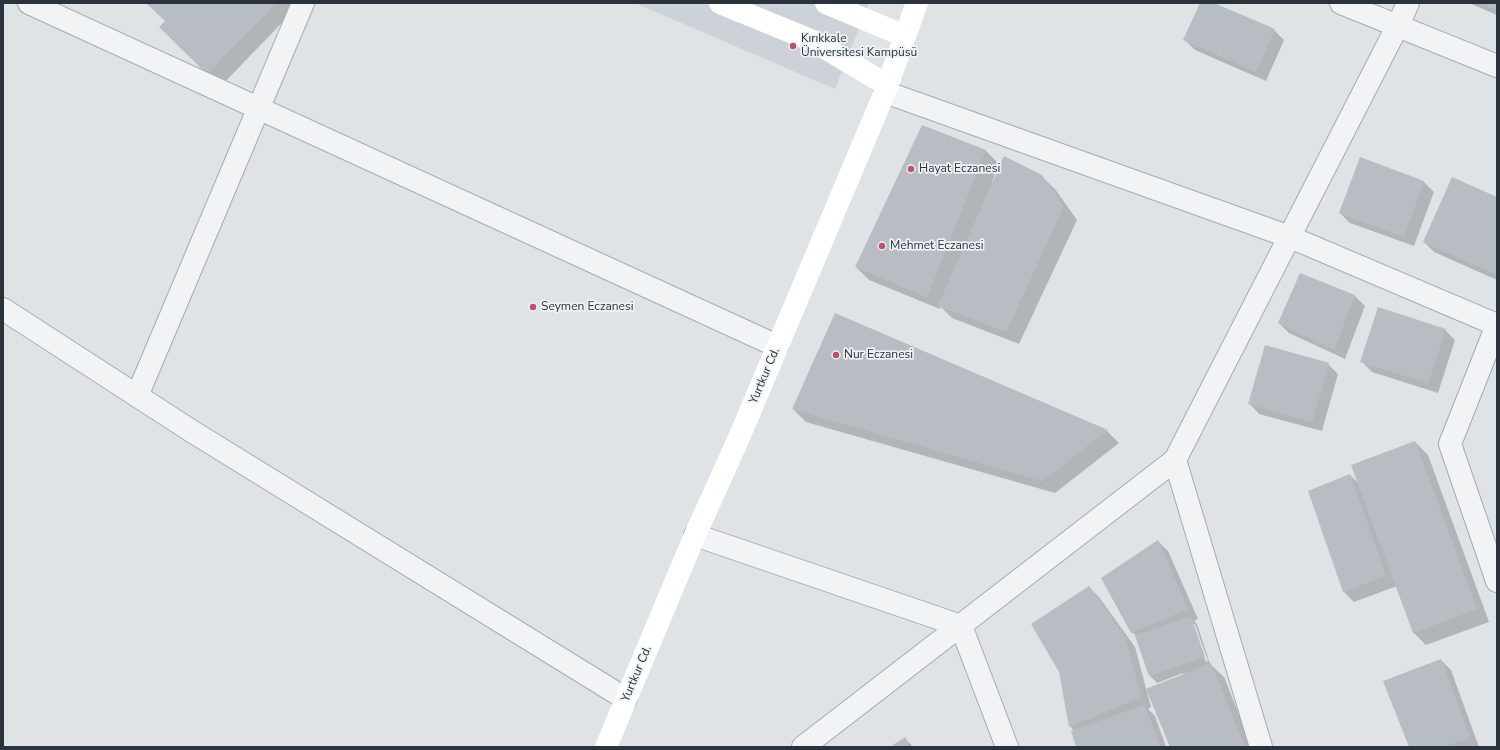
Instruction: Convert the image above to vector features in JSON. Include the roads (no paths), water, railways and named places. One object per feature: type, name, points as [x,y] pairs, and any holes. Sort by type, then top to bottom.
[{"type":"street","points":[[29,3],[777,346]]},
{"type":"street","points":[[137,396],[303,3]]},
{"type":"street","points":[[720,3],[813,41],[886,89],[1290,237],[1497,325],[1450,444],[1497,581]]},
{"type":"street","points":[[826,3],[905,36]]},
{"type":"street","name":"Yurtkur Cd.","points":[[606,747],[695,535],[738,440],[886,89],[917,3]]},
{"type":"street","points":[[1341,3],[1497,66]]},
{"type":"street","points":[[803,747],[1175,460],[1398,26],[1408,3]]},
{"type":"street","points":[[3,309],[200,436],[626,699]]},
{"type":"street","points":[[1175,460],[1261,747]]},
{"type":"street","points":[[695,535],[961,626]]},
{"type":"street","points":[[961,626],[1007,747]]},
{"type":"place","name":"Kırıkkale Üniversitesi Kampüsü","points":[[793,46]]},
{"type":"place","name":"Hayat Eczanesi","points":[[911,169]]},
{"type":"place","name":"Mehmet Eczanesi","points":[[882,246]]},
{"type":"place","name":"Seymen Eczanesi","points":[[533,307]]},
{"type":"place","name":"Nur Eczanesi","points":[[836,355]]}]
